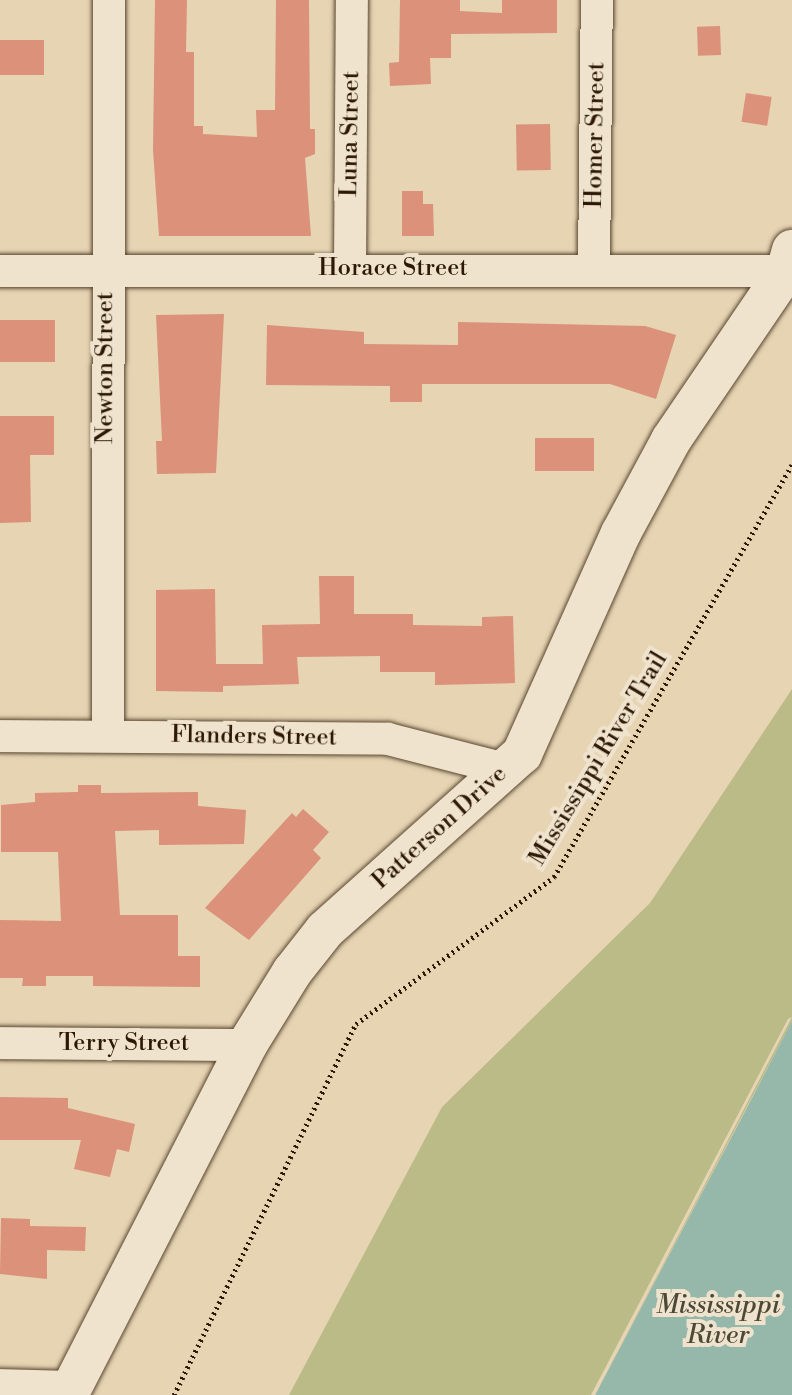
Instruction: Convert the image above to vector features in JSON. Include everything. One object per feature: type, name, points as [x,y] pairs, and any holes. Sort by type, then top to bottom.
[{"type":"street","name":"Newton Street","points":[[108,736],[105,272],[109,0]]},
{"type":"street","name":"Luna Street","points":[[350,268],[352,0]]},
{"type":"street","name":"Homer Street","points":[[594,269],[597,0]]},
{"type":"street","name":"Horace Street","points":[[0,271],[594,269],[789,260]]},
{"type":"street","name":"Patterson Drive","points":[[70,1391],[247,1045],[325,930],[522,754],[540,724],[579,623],[671,440],[789,260]]},
{"type":"street","name":"Flanders Street","points":[[0,736],[388,739],[505,769]]},
{"type":"street","name":"Terry Street","points":[[0,1043],[247,1045]]},
{"type":"street","points":[[0,1385],[70,1391]]},
{"type":"path","name":"Mississippi River Trail","points":[[174,1395],[356,1024],[554,877],[792,465]]},
{"type":"green space","points":[[792,689],[792,1021],[595,1395],[289,1395],[442,1107],[650,903]]},
{"type":"water","name":"Mississippi River","points":[[792,1021],[792,1395],[595,1395],[739,1123]]},
{"type":"pier","points":[[792,1017],[595,1395],[591,1395],[788,1019]]},
{"type":"building","points":[[155,0],[187,0],[186,52],[194,52],[194,126],[203,126],[203,134],[257,137],[256,110],[275,110],[276,0],[309,0],[310,129],[315,129],[315,154],[305,158],[311,236],[159,236],[153,150]]},
{"type":"building","points":[[400,0],[460,0],[460,11],[502,13],[502,0],[557,0],[557,33],[451,34],[451,58],[430,58],[431,84],[390,86],[389,63],[399,62]]},
{"type":"building","points":[[720,26],[721,55],[698,56],[697,27]]},
{"type":"building","points":[[0,40],[44,40],[44,75],[0,75]]},
{"type":"building","points":[[746,93],[772,97],[767,126],[741,122]]},
{"type":"building","points":[[550,124],[551,170],[517,171],[516,125]]},
{"type":"building","points":[[402,191],[423,191],[423,204],[433,204],[434,236],[402,236]]},
{"type":"building","points":[[224,314],[216,473],[157,474],[156,441],[162,441],[156,315]]},
{"type":"building","points":[[0,320],[55,320],[55,362],[0,362]]},
{"type":"building","points":[[458,322],[645,326],[676,335],[656,399],[610,384],[422,384],[422,402],[390,402],[390,386],[266,385],[267,325],[364,332],[364,344],[458,345]]},
{"type":"building","points":[[0,416],[54,416],[54,455],[30,455],[31,522],[0,523]]},
{"type":"building","points":[[535,438],[594,438],[594,471],[535,471]]},
{"type":"building","points":[[319,576],[354,576],[354,614],[413,614],[413,625],[482,626],[482,617],[513,616],[515,683],[435,685],[435,672],[380,672],[380,656],[297,657],[299,684],[223,686],[223,692],[156,691],[156,590],[215,589],[216,664],[263,664],[262,625],[320,624]]},
{"type":"building","points":[[78,785],[101,785],[101,793],[198,792],[198,806],[246,810],[244,844],[159,845],[159,830],[115,831],[120,915],[178,915],[178,956],[200,956],[200,987],[93,986],[93,976],[46,976],[46,986],[22,986],[23,978],[0,978],[0,920],[61,921],[58,852],[1,852],[1,805],[35,802],[35,793],[78,792]]},
{"type":"building","points":[[303,809],[329,832],[313,850],[321,858],[249,940],[205,908],[292,813],[296,817]]},
{"type":"building","points":[[0,1097],[68,1098],[68,1108],[135,1124],[129,1152],[117,1149],[110,1177],[74,1169],[81,1140],[0,1140]]},
{"type":"building","points":[[1,1218],[30,1219],[30,1226],[86,1227],[85,1251],[47,1250],[47,1279],[0,1274]]}]
